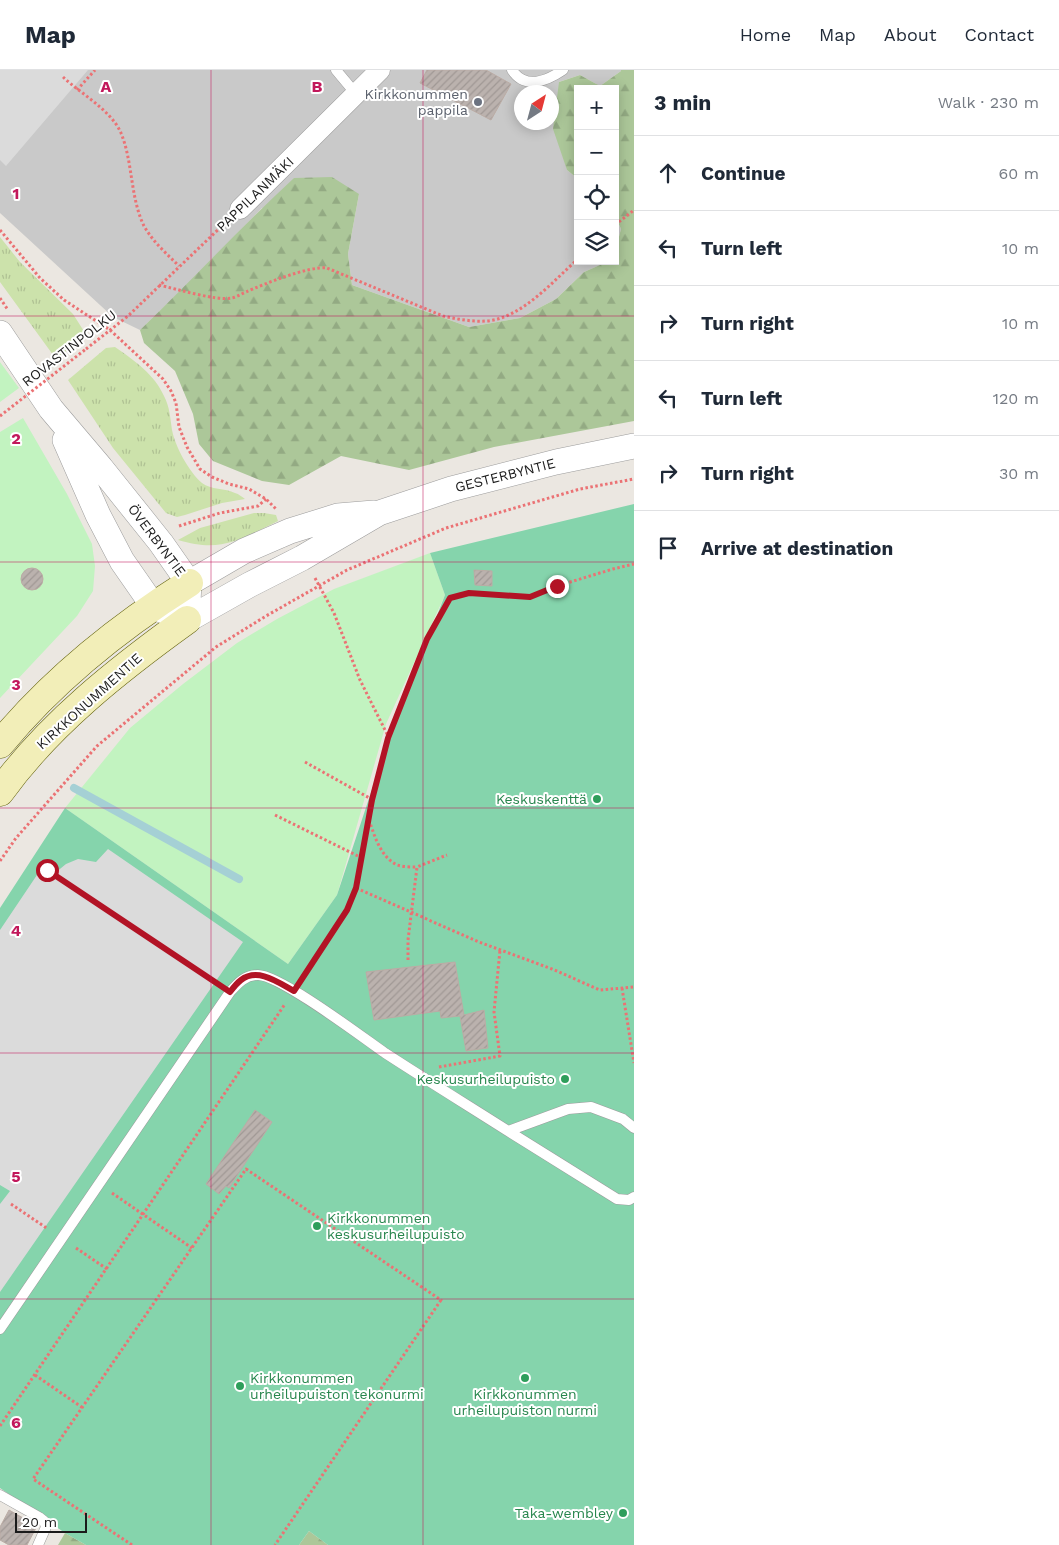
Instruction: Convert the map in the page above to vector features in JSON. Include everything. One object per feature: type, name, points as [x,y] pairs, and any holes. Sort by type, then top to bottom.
[{"type":"main road","name":"GESTERBYNTIE","points":[[154,607],[189,583]]},
{"type":"main road","points":[[0,744],[68,672],[154,607]]},
{"type":"main road","name":"KIRKKONUMMENTIE","points":[[0,792],[33,752],[64,720],[133,659],[186,620]]},
{"type":"street","name":"PAPPILANMÄKI","points":[[240,209],[380,70]]},
{"type":"street","name":"ÖVERBYNTIE","points":[[6,323],[51,409],[98,515],[122,561],[154,607]]},
{"type":"street","name":"ÖVERBYNTIE","points":[[51,409],[161,543],[189,583],[186,620]]},
{"type":"street","name":"GESTERBYNTIE","points":[[186,620],[249,584],[302,558],[379,513],[451,489],[556,462],[634,446]]},
{"type":"street","name":"GESTERBYNTIE","points":[[189,583],[244,551],[290,531],[338,516],[379,513]]},
{"type":"street","points":[[154,607],[186,620]]},
{"type":"lane","points":[[336,70],[356,94]]},
{"type":"lane","points":[[512,70],[515,76],[536,83],[552,78],[563,70]]},
{"type":"lane","points":[[0,1329],[230,992],[243,978],[258,975],[269,977],[294,991],[414,1071],[617,1199],[629,1200],[634,1197]]},
{"type":"lane","points":[[508,1131],[568,1109],[591,1107],[623,1119],[634,1128]]},
{"type":"lane","points":[[0,1495],[44,1521],[46,1527],[38,1545]]},
{"type":"path","points":[[77,90],[94,70]]},
{"type":"path","points":[[63,77],[105,111],[113,119],[121,132],[138,211],[145,227],[158,245],[179,266]]},
{"type":"path","name":"PAPPILANMÄKI","points":[[128,316],[240,209]]},
{"type":"path","points":[[619,222],[634,210]]},
{"type":"path","points":[[0,230],[40,278],[58,295],[110,330],[163,379],[176,403],[179,426],[187,447],[200,469],[212,477],[249,489],[266,499],[258,506],[220,513],[180,526],[175,525]]},
{"type":"path","points":[[159,285],[221,299],[234,298],[244,292],[318,267],[327,268],[443,316],[461,320],[486,321],[503,318],[522,308],[574,262]]},
{"type":"path","points":[[0,298],[6,323]]},
{"type":"path","name":"ROVASTINPOLKU","points":[[0,416],[128,316]]},
{"type":"path","points":[[48,367],[58,382]]},
{"type":"path","points":[[0,860],[16,838],[97,746],[216,647],[348,570],[446,528],[580,489],[634,479]]},
{"type":"path","points":[[0,1426],[347,910],[356,888],[372,800],[388,738],[427,639],[450,598],[469,593],[530,597],[557,586],[634,564]]},
{"type":"path","points":[[320,585],[334,613],[360,680],[388,738]]},
{"type":"path","points":[[305,762],[372,800]]},
{"type":"path","points":[[275,814],[362,858]]},
{"type":"path","points":[[369,819],[378,844],[387,858],[399,866],[417,867],[448,855]]},
{"type":"path","points":[[408,960],[408,940],[417,867]]},
{"type":"path","points":[[47,870],[230,992]]},
{"type":"path","points":[[356,888],[500,950],[552,969],[600,990],[634,987]]},
{"type":"path","points":[[414,1071],[500,1056],[494,1012],[500,950]]},
{"type":"path","points":[[622,988],[634,1062]]},
{"type":"path","points":[[132,1545],[34,1479],[246,1169],[440,1300],[275,1545]]},
{"type":"path","points":[[100,1184],[192,1248]]},
{"type":"path","points":[[35,1374],[83,1408]]},
{"type":"shaded area","points":[[0,70],[621,70],[601,85],[580,75],[559,82],[567,170],[574,176],[574,265],[600,265],[584,272],[556,299],[520,318],[469,327],[352,285],[348,254],[359,194],[262,208],[140,330],[113,317],[0,213]]},
{"type":"shaded area","points":[[0,70],[88,70],[6,166],[0,160]]},
{"type":"shaded area","points":[[108,849],[243,942],[0,1292],[0,1204],[10,1191],[0,1185],[0,930],[41,869],[55,873],[66,864],[78,859],[96,862]]},
{"type":"green space","points":[[634,70],[634,421],[494,447],[409,470],[341,456],[289,485],[262,481],[213,461],[199,444],[193,414],[175,371],[144,343],[140,330],[274,197],[294,178],[332,177],[359,194],[348,254],[352,285],[469,327],[520,318],[556,299],[584,272],[600,265],[619,265],[619,237],[621,229],[619,225],[619,85],[601,85],[621,71]]},
{"type":"green space","points":[[580,75],[598,85],[574,85],[574,176],[567,170],[553,130],[559,130],[559,82]]},
{"type":"green space","points":[[0,237],[20,262],[73,314],[87,336],[56,359],[0,282]]},
{"type":"green space","points":[[115,347],[143,368],[160,388],[168,405],[176,443],[183,458],[197,478],[206,485],[231,491],[245,499],[222,503],[177,517],[166,513],[113,448],[68,380],[106,348]]},
{"type":"green space","points":[[0,362],[19,388],[0,402]]},
{"type":"green space","points":[[23,418],[67,494],[92,544],[95,566],[93,591],[77,616],[0,698],[0,432]]},
{"type":"green space","name":"Kirkkonummen keskusurheilupuisto","points":[[634,504],[634,1545],[328,1545],[309,1531],[299,1545],[86,1545],[65,1533],[0,1488],[0,908],[65,808],[288,964],[337,895],[389,738],[445,595],[430,553]]},
{"type":"green space","points":[[254,513],[276,515],[278,521],[241,539],[219,545],[193,544],[178,540],[200,528]]},
{"type":"green space","points":[[430,553],[445,595],[386,724],[337,895],[288,964],[65,808],[130,728],[237,643],[277,619],[334,589]]},
{"type":"green space","points":[[309,1531],[328,1545],[299,1545]]},
{"type":"green space","points":[[65,1533],[86,1545],[58,1545]]},
{"type":"building","name":"Kirkkonummen pappila","points":[[427,70],[486,70],[511,84],[491,120],[420,83]]},
{"type":"building","points":[[32,568],[42,575],[43,579],[36,589],[32,590],[22,583],[21,579],[28,569]]},
{"type":"building","points":[[474,570],[492,571],[492,586],[475,585]]},
{"type":"building","points":[[455,962],[464,1015],[484,1010],[488,1048],[466,1051],[460,1016],[441,1018],[440,1011],[374,1020],[366,972]]},
{"type":"building","points":[[255,1110],[272,1122],[229,1188],[226,1186],[219,1194],[206,1184]]},
{"type":"building","points":[[9,1510],[37,1526],[27,1545],[9,1545],[0,1540],[0,1527]]},
{"type":"waterway","points":[[74,788],[239,879]]},
{"type":"place","name":"Kirkkonummen pappila","points":[[478,102]]},
{"type":"place","name":"Keskuskenttä","points":[[597,799]]},
{"type":"place","name":"Keskusurheilupuisto","points":[[565,1079]]},
{"type":"place","name":"Kirkkonummen keskusurheilupuisto","points":[[317,1226]]},
{"type":"place","name":"Kirkkonummen urheilupuiston nurmi","points":[[525,1378]]},
{"type":"place","name":"Kirkkonummen urheilupuiston tekonurmi","points":[[240,1386]]},
{"type":"place","name":"Taka-wembley","points":[[623,1513]]},
{"type":"route","points":[[47,870],[230,992],[243,978],[258,975],[269,977],[294,991],[347,910],[356,888],[372,800],[388,738],[427,639],[450,598],[469,593],[530,597],[557,586]]}]
